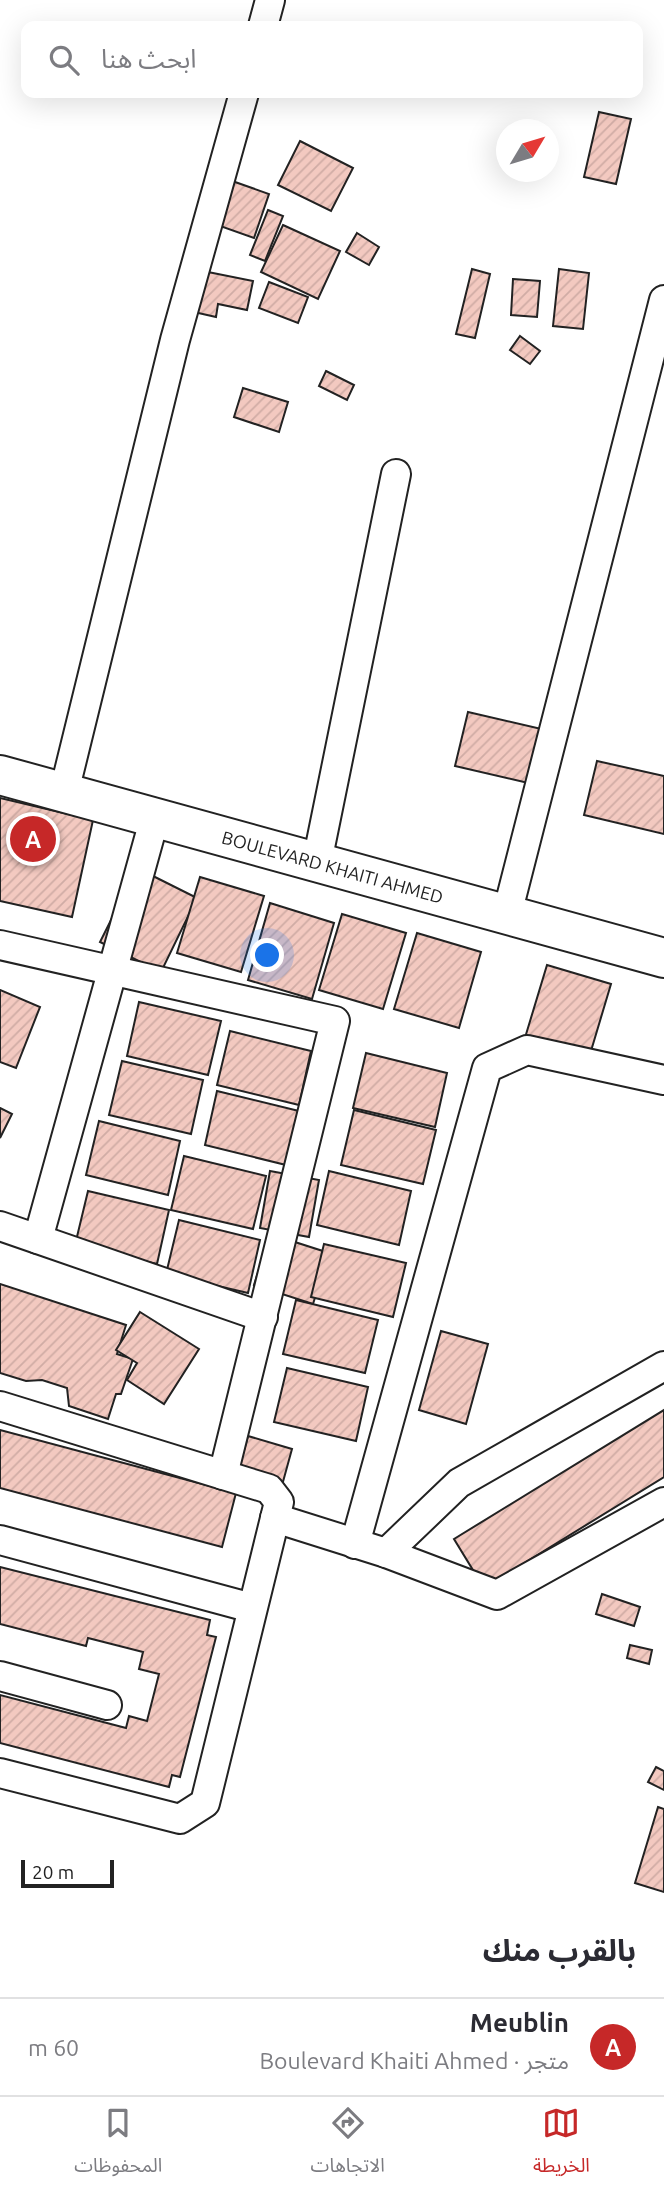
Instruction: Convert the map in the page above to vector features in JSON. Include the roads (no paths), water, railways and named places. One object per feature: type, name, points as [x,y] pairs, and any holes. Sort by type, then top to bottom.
[{"type":"highway","name":"BOULEVARD KHAITI AHMED","points":[[0,775],[664,958]]},
{"type":"street","points":[[264,21],[270,0]]},
{"type":"street","points":[[64,792],[175,340],[243,98]]},
{"type":"street","points":[[507,914],[664,299]]},
{"type":"street","points":[[317,862],[396,474]]},
{"type":"street","points":[[38,1239],[155,817]]},
{"type":"street","points":[[0,945],[335,1021],[223,1475]]},
{"type":"street","points":[[355,1544],[487,1068],[527,1050],[664,1080]]},
{"type":"street","points":[[0,1226],[263,1317]]},
{"type":"street","points":[[386,1553],[459,1483],[664,1366]]},
{"type":"street","points":[[0,1406],[223,1475],[274,1493],[279,1502],[205,1802],[195,1812],[180,1819],[0,1773]]},
{"type":"street","points":[[275,1518],[386,1553],[497,1595],[664,1502]]},
{"type":"street","points":[[0,1540],[253,1608]]},
{"type":"street","points":[[0,1676],[107,1705]]},
{"type":"place","name":"Meublin","points":[[33,839]]}]
